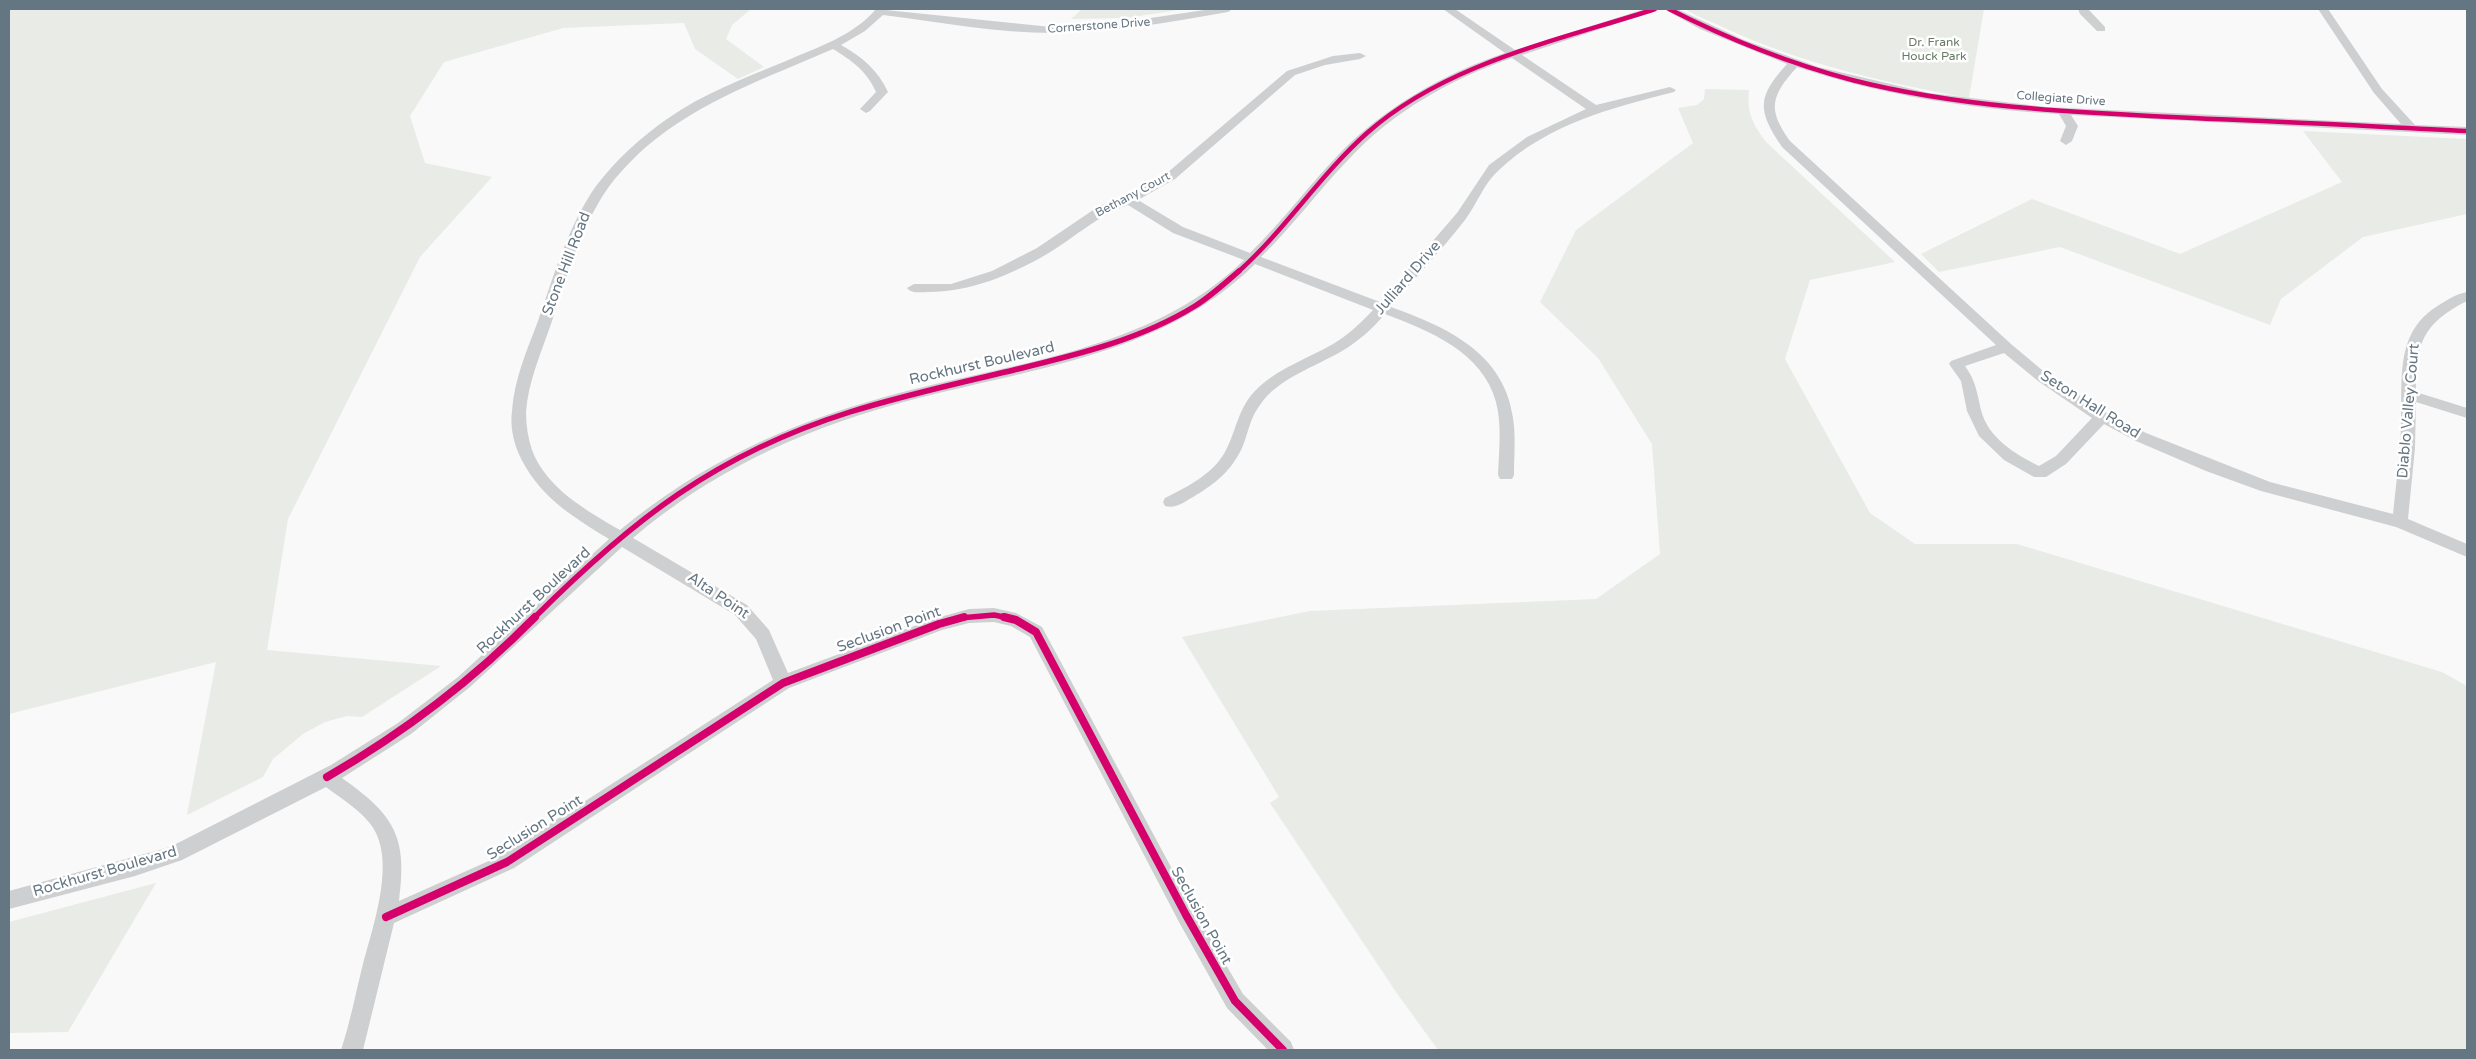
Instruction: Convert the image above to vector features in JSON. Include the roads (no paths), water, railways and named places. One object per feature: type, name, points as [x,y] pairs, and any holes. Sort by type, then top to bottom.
[{"type":"street","name":"Cornerstone Drive","points":[[881,10],[1006,27],[1060,30],[1130,25],[1228,9]]},
{"type":"street","points":[[1448,9],[1594,109]]},
{"type":"street","name":"Rockhurst Boulevard","points":[[9,900],[175,854],[327,777],[378,748],[456,689],[522,631],[591,562],[688,486],[757,448],[832,416],[874,404],[1074,356],[1123,340],[1194,306],[1221,288],[1254,259],[1347,152],[1370,131],[1428,90],[1476,67],[1513,53],[1655,9]]},
{"type":"street","name":"Collegiate Drive","points":[[1669,9],[1720,34],[1794,63],[1840,77],[1924,95],[1988,105],[2063,111],[2467,131]]},
{"type":"street","points":[[2083,9],[2100,30]]},
{"type":"street","points":[[2323,9],[2378,91],[2411,128]]},
{"type":"street","name":"Stone Hill Road","points":[[622,537],[573,510],[550,490],[532,466],[521,443],[518,419],[520,397],[527,371],[580,226],[593,201],[612,174],[637,150],[680,116],[703,101],[858,31],[881,10]]},
{"type":"street","points":[[832,44],[861,62],[879,82],[882,92],[866,109]]},
{"type":"street","name":"Bethany Court","points":[[914,288],[952,288],[997,274],[1042,251],[1104,209],[1129,200],[1171,176],[1291,73],[1326,60],[1360,56]]},
{"type":"street","name":"Seton Hall Road","points":[[1794,63],[1777,81],[1770,92],[1767,102],[1768,114],[1786,144],[2006,347],[2043,378],[2102,417],[2156,444],[2249,480],[2400,522],[2467,552]]},
{"type":"street","name":"Julliard Drive","points":[[1171,502],[1205,483],[1222,467],[1235,449],[1249,407],[1261,393],[1280,378],[1347,341],[1362,330],[1383,308],[1463,213],[1489,173],[1528,141],[1558,125],[1594,109],[1670,90]]},
{"type":"street","points":[[2063,111],[2072,126],[2066,141]]},
{"type":"street","points":[[1129,200],[1178,230],[1447,334],[1468,349],[1489,371],[1503,398],[1506,412],[1506,475]]},
{"type":"street","name":"Diablo Valley Court","points":[[2400,522],[2415,337],[2432,316],[2447,305],[2467,296]]},
{"type":"street","points":[[2006,347],[1980,354],[1956,364],[1969,383],[1979,423],[1991,442],[2005,454],[2019,464],[2040,473],[2061,460],[2102,417]]},
{"type":"street","points":[[2409,395],[2467,413]]},
{"type":"street","name":"Alta Point","points":[[622,537],[741,610],[756,622],[764,634],[783,682]]},
{"type":"street","name":"Seclusion Point","points":[[386,917],[507,862],[783,682],[938,624],[969,616],[994,615],[1016,620],[1036,632],[1186,916],[1235,1001],[1283,1050]]},
{"type":"street","points":[[327,777],[372,813],[387,834],[390,856],[390,884],[386,917],[371,972],[362,1021],[352,1050]]},
{"type":"park label","name":"Dr. Frank Houck Park","points":[[1934,50]]}]
